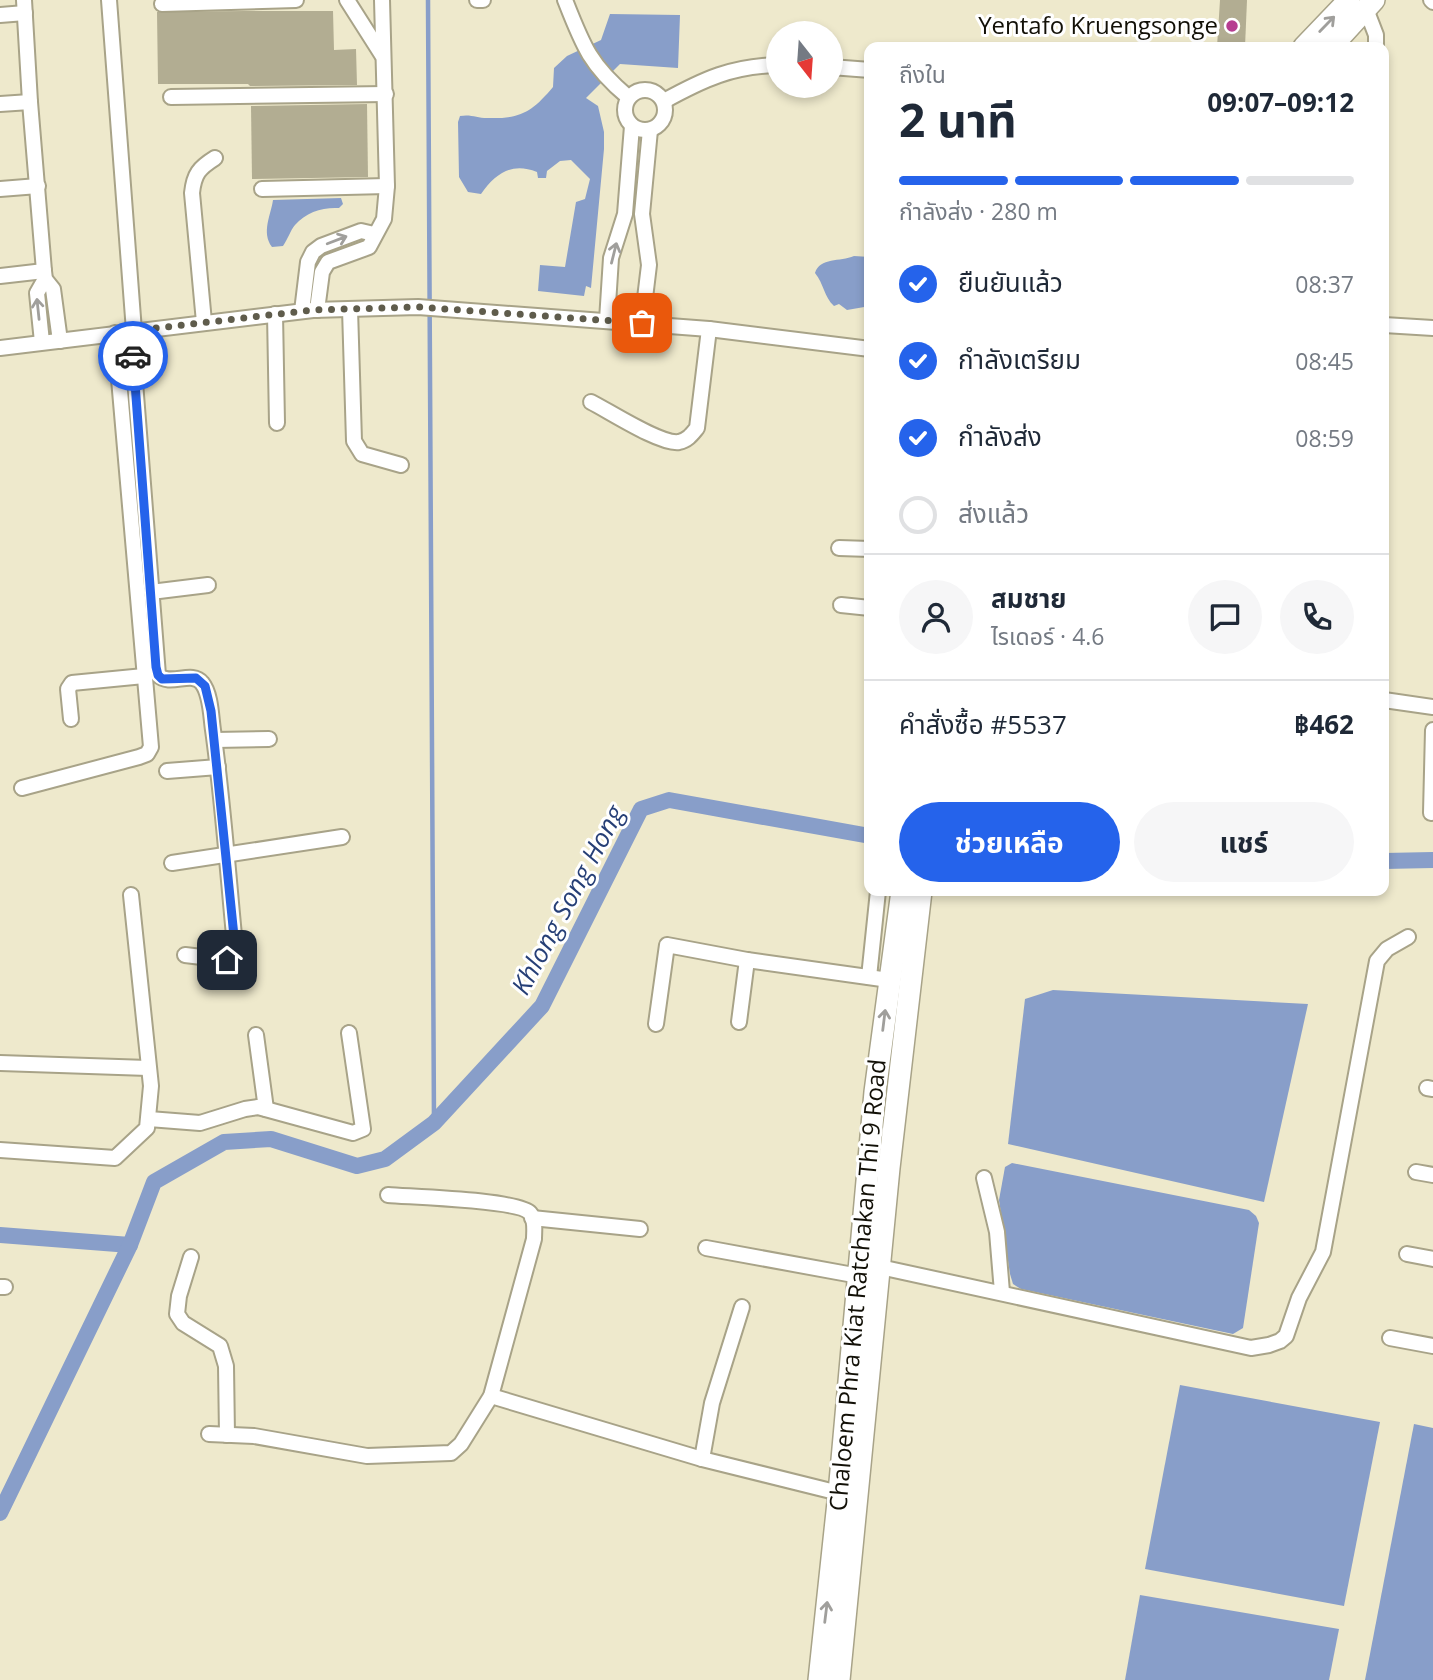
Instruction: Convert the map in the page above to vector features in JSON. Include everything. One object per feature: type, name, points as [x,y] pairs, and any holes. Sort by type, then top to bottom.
[{"type":"main road","points":[[1311,42],[1363,3]]},
{"type":"main road","points":[[1335,42],[1363,3]]},
{"type":"main road","name":"Chaloem Phra Kiat Ratchakan Thi 9 Road","points":[[839,1680],[889,1168],[907,931],[903,896]]},
{"type":"main road","name":"Chaloem Phra Kiat Ratchakan Thi 9 Road","points":[[819,1680],[839,1493],[875,1092],[879,978],[907,931],[919,896]]},
{"type":"street","points":[[109,0],[158,675],[166,680],[196,678],[201,681],[206,692],[218,767],[235,954],[227,960],[185,955]]},
{"type":"street","points":[[162,4],[296,0]]},
{"type":"street","points":[[347,0],[383,56]]},
{"type":"street","points":[[310,311],[308,262],[313,252],[321,246],[361,231],[374,234],[384,219],[387,186],[382,0]]},
{"type":"street","points":[[477,0],[483,0]]},
{"type":"street","points":[[565,0],[584,48],[606,78],[628,97]]},
{"type":"street","points":[[1363,3],[1376,35],[1376,42]]},
{"type":"street","points":[[0,15],[25,6],[30,102],[45,275],[53,289],[60,341]]},
{"type":"street","points":[[664,102],[700,81],[725,72],[766,66]]},
{"type":"street","points":[[844,68],[864,70]]},
{"type":"street","points":[[640,90],[654,91],[664,102],[665,116],[662,122],[650,130],[632,126],[624,111],[628,97],[640,90]]},
{"type":"street","points":[[171,97],[386,94]]},
{"type":"street","points":[[0,104],[30,102]]},
{"type":"street","points":[[607,320],[611,258],[625,214],[632,126]]},
{"type":"street","points":[[642,323],[649,265],[642,214],[650,130]]},
{"type":"street","points":[[204,323],[192,194],[193,180],[201,167],[215,158]]},
{"type":"street","points":[[0,189],[38,186]]},
{"type":"street","points":[[262,189],[387,186]]},
{"type":"street","points":[[625,214],[642,214]]},
{"type":"street","points":[[0,276],[45,275]]},
{"type":"street","points":[[42,342],[37,293],[45,275]]},
{"type":"street","points":[[0,348],[275,314],[418,307],[709,329],[864,348]]},
{"type":"street","points":[[350,309],[354,441],[362,454],[401,465]]},
{"type":"street","points":[[275,314],[277,423]]},
{"type":"street","points":[[1389,325],[1433,328]]},
{"type":"street","points":[[591,402],[663,439],[680,442],[690,437],[697,428],[709,329]]},
{"type":"street","points":[[22,788],[147,754],[151,747],[115,333]]},
{"type":"street","points":[[839,548],[864,549]]},
{"type":"street","points":[[150,592],[208,585]]},
{"type":"street","points":[[841,606],[864,608]]},
{"type":"street","points":[[71,719],[68,689],[72,683],[144,676]]},
{"type":"street","points":[[1389,701],[1433,707]]},
{"type":"street","points":[[1431,813],[1433,730]]},
{"type":"street","points":[[215,740],[270,739]]},
{"type":"street","points":[[167,771],[218,767]]},
{"type":"street","points":[[172,863],[342,837]]},
{"type":"street","points":[[0,1150],[115,1158],[147,1128],[150,1086],[131,895]]},
{"type":"street","points":[[656,1024],[667,945],[747,960],[879,978],[878,896]]},
{"type":"street","points":[[880,1267],[1251,1348],[1280,1341],[1286,1336],[1298,1298],[1323,1252],[1377,961],[1387,949],[1408,937]]},
{"type":"street","points":[[739,1022],[747,960]]},
{"type":"street","points":[[149,1119],[200,1123],[258,1107],[353,1133],[363,1129],[349,1033]]},
{"type":"street","points":[[256,1035],[266,1109]]},
{"type":"street","points":[[0,1063],[148,1068]]},
{"type":"street","points":[[1416,1172],[1433,1175]]},
{"type":"street","points":[[984,1178],[997,1232],[1002,1292]]},
{"type":"street","points":[[388,1195],[472,1201],[640,1229]]},
{"type":"street","points":[[209,1434],[254,1436],[367,1456],[451,1453],[461,1444],[491,1396],[534,1239],[528,1212]]},
{"type":"street","points":[[706,1248],[859,1276]]},
{"type":"street","points":[[1407,1254],[1433,1259]]},
{"type":"street","points":[[191,1257],[178,1296],[177,1314],[183,1323],[220,1346],[226,1366],[227,1434]]},
{"type":"street","points":[[702,1459],[712,1403],[742,1307]]},
{"type":"street","points":[[1390,1338],[1433,1346]]},
{"type":"street","points":[[491,1396],[702,1459],[839,1493]]},
{"type":"water","points":[[610,14],[680,15],[678,68],[620,64],[586,98],[598,106],[604,132],[591,288],[586,286],[584,296],[538,291],[540,265],[565,267],[576,202],[585,199],[590,179],[571,160],[560,161],[547,171],[546,178],[538,178],[537,172],[528,169],[512,169],[499,175],[481,194],[468,192],[459,177],[458,122],[460,116],[509,117],[532,108],[553,87],[554,68],[567,56],[601,40]]},
{"type":"water","points":[[341,198],[343,204],[339,208],[327,208],[299,220],[283,246],[272,247],[267,229],[273,200]]},
{"type":"water","points":[[864,257],[864,307],[847,310],[839,304],[834,306],[815,273],[821,264]]},
{"type":"water","points":[[1053,990],[1308,1004],[1264,1202],[1008,1144],[1025,999]]},
{"type":"water","points":[[1012,1163],[1249,1210],[1259,1223],[1243,1328],[1233,1334],[1021,1289],[1013,1284],[999,1200],[1005,1167]]},
{"type":"water","points":[[1180,1385],[1380,1422],[1344,1606],[1145,1569]]},
{"type":"water","points":[[1414,1424],[1433,1428],[1433,1680],[1365,1680]]},
{"type":"water","points":[[1140,1595],[1339,1629],[1329,1680],[1125,1680]]},
{"type":"building","points":[[1220,0],[1247,0],[1245,42],[1217,42]]},
{"type":"building","points":[[333,11],[334,50],[356,49],[357,85],[158,84],[157,12]]},
{"type":"building","points":[[367,104],[368,177],[252,179],[251,106]]},
{"type":"waterway","points":[[428,0],[434,1123]]},
{"type":"waterway","name":"Khlong Song Hong","points":[[0,1513],[130,1245],[154,1182],[224,1142],[271,1139],[357,1166],[385,1159],[434,1123],[542,1006],[641,809],[669,800],[864,835]]},
{"type":"waterway","name":"Khlong Song Hong","points":[[1389,861],[1433,860]]},
{"type":"waterway","points":[[0,1235],[130,1245]]},
{"type":"way so far","points":[[133,356],[131,331],[313,310],[418,307],[642,323]]},
{"type":"place","name":"Yentafo Kruengsonge","points":[[1232,26]]},
{"type":"route","points":[[133,356],[156,667],[162,679],[196,678],[205,686],[215,740],[235,946],[233,958],[227,960]]}]
